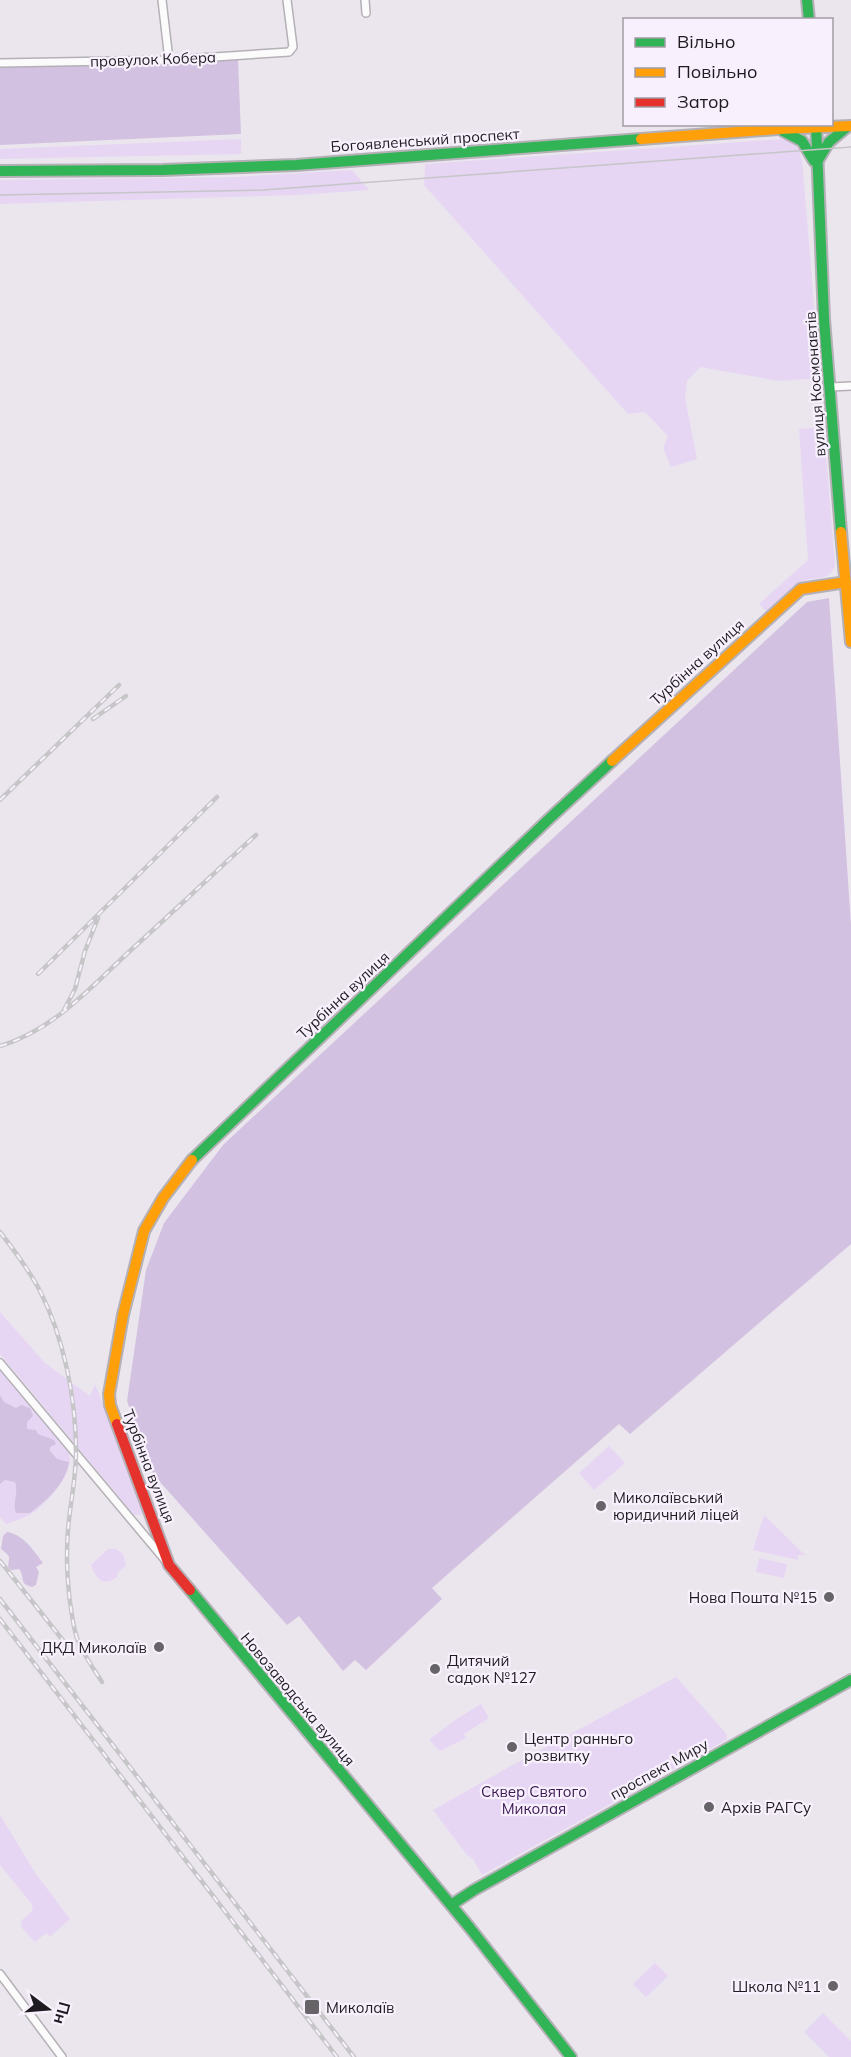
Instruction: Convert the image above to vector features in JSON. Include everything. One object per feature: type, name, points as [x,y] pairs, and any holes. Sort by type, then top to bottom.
[{"type":"street","points":[[162,0],[169,60]]},
{"type":"street","name":"провулок Кобера","points":[[0,63],[169,60],[290,52],[292,38],[287,0]]},
{"type":"street","points":[[365,0],[366,13]]},
{"type":"street","points":[[807,0],[809,18]]},
{"type":"street","points":[[778,129],[786,126]]},
{"type":"street","name":"Богоявленський проспект","points":[[0,171],[163,170],[296,165],[816,126],[849,126]]},
{"type":"street","name":"вулиця Космонавтів","points":[[816,126],[816,167],[830,387],[851,642]]},
{"type":"street","points":[[816,167],[826,145],[849,126]]},
{"type":"street","points":[[778,129],[802,141],[809,150],[816,167]]},
{"type":"street","points":[[830,387],[851,386]]},
{"type":"street","name":"Турбінна вулиця","points":[[169,1565],[148,1504],[112,1415],[110,1394],[123,1315],[144,1231],[163,1198],[185,1167],[214,1137],[718,662],[801,589],[846,582]]},
{"type":"street","name":"Новозаводська вулиця","points":[[0,1363],[451,1905],[571,2057]]},
{"type":"street","name":"проспект Миру","points":[[451,1905],[851,1680]]},
{"type":"street","points":[[0,1974],[62,2057]]},
{"type":"green space","points":[[241,139],[241,154],[0,159],[0,149]]},
{"type":"green space","points":[[782,139],[796,146],[802,159],[820,376],[779,381],[700,367],[687,381],[685,398],[697,459],[671,467],[663,448],[668,436],[645,412],[628,414],[424,185],[425,164]]},
{"type":"green space","points":[[352,170],[369,190],[298,195],[0,204],[0,180],[235,177]]},
{"type":"green space","points":[[824,428],[835,565],[830,574],[800,583],[768,613],[759,604],[808,560],[799,429]]},
{"type":"green space","points":[[0,1312],[45,1363],[90,1396],[95,1384],[145,1509],[141,1515],[134,1515],[0,1354]]},
{"type":"green space","points":[[0,1370],[69,1453],[70,1461],[63,1479],[43,1505],[29,1515],[6,1524],[0,1517]]},
{"type":"green space","points":[[609,1446],[625,1463],[594,1490],[579,1473]]},
{"type":"green space","points":[[764,1515],[805,1555],[798,1555],[798,1560],[753,1550]]},
{"type":"green space","points":[[108,1549],[116,1549],[123,1554],[126,1566],[118,1572],[117,1577],[104,1581],[98,1578],[91,1565]]},
{"type":"green space","points":[[759,1558],[787,1564],[784,1578],[756,1572]]},
{"type":"green space","name":"Сквер Святого Миколая","points":[[676,1677],[725,1732],[726,1740],[482,1875],[473,1859],[467,1855],[433,1810]]},
{"type":"green space","points":[[481,1704],[489,1718],[464,1734],[466,1738],[440,1751],[429,1740],[455,1720]]},
{"type":"green space","points":[[0,1815],[36,1874],[70,1919],[50,1937],[46,1933],[35,1942],[22,1928],[21,1921],[33,1907],[0,1865]]},
{"type":"green space","points":[[655,1963],[668,1976],[646,1997],[633,1984]]},
{"type":"green space","points":[[823,2013],[851,2041],[851,2057],[829,2057],[804,2032]]},
{"type":"shaded area","points":[[238,60],[241,134],[0,145],[0,67]]},
{"type":"shaded area","points":[[829,598],[851,925],[851,1244],[630,1434],[619,1424],[432,1588],[442,1599],[366,1670],[355,1660],[343,1671],[299,1616],[287,1625],[153,1474],[127,1401],[146,1270],[164,1223],[223,1145],[807,602]]},
{"type":"shaded area","points":[[0,1395],[4,1402],[16,1408],[21,1405],[30,1408],[33,1416],[27,1422],[27,1429],[36,1430],[38,1434],[54,1440],[56,1444],[50,1447],[50,1451],[57,1459],[69,1462],[60,1485],[30,1513],[16,1513],[15,1482],[5,1480],[0,1484]]},
{"type":"shaded area","points":[[7,1532],[23,1540],[43,1563],[36,1567],[39,1572],[36,1585],[32,1587],[25,1584],[19,1569],[11,1570],[8,1567],[9,1557],[1,1549],[3,1536]]},
{"type":"tram line","points":[[0,195],[263,190],[851,147]]},
{"type":"railway","points":[[0,800],[119,685]]},
{"type":"railway","points":[[93,719],[126,696]]},
{"type":"railway","points":[[38,974],[217,797]]},
{"type":"railway","points":[[0,1046],[38,1029],[71,1006],[256,835]]},
{"type":"railway","points":[[64,1010],[75,989],[85,951],[98,918]]},
{"type":"railway","points":[[0,1232],[39,1289],[55,1327],[67,1369],[74,1411],[76,1452],[67,1539],[69,1593],[77,1638],[102,1682]]},
{"type":"railway","points":[[0,1561],[73,1653]]},
{"type":"railway","points":[[0,1599],[354,2057]]},
{"type":"railway","points":[[0,1619],[337,2057]]},
{"type":"traffic: fast","points":[[807,0],[809,18]]},
{"type":"traffic: fast","points":[[816,126],[824,319],[841,532]]},
{"type":"traffic: fast","points":[[817,162],[829,142],[847,127]]},
{"type":"traffic: fast","points":[[783,131],[802,141],[814,161]]},
{"type":"traffic: fast","points":[[0,171],[163,170],[296,165],[641,139]]},
{"type":"traffic: fast","points":[[192,1160],[612,761]]},
{"type":"traffic: fast","points":[[190,1590],[470,1928],[571,2057]]},
{"type":"traffic: fast","points":[[451,1905],[851,1680]]},
{"type":"traffic: slow","points":[[641,139],[851,126]]},
{"type":"traffic: slow","points":[[841,532],[851,642]]},
{"type":"traffic: slow","points":[[612,761],[801,589],[846,582]]},
{"type":"traffic: slow","points":[[117,1424],[110,1405],[109,1394],[123,1315],[144,1231],[163,1198],[192,1160]]},
{"type":"traffic: jam","points":[[117,1424],[169,1565],[190,1590]]},
{"type":"place","name":"Миколаївський юридичний ліцей","points":[[601,1506]]},
{"type":"place","name":"Нова Пошта №15","points":[[829,1597]]},
{"type":"place","name":"ДКД Миколаїв","points":[[159,1647]]},
{"type":"place","name":"Дитячий садок №127","points":[[435,1669]]},
{"type":"place","name":"Центр ранньго розвитку","points":[[512,1747]]},
{"type":"place","name":"Архів РАГСу","points":[[709,1807]]},
{"type":"place","name":"Школа №11","points":[[833,1986]]},
{"type":"place","name":"Миколаїв","points":[[312,2007]]}]
